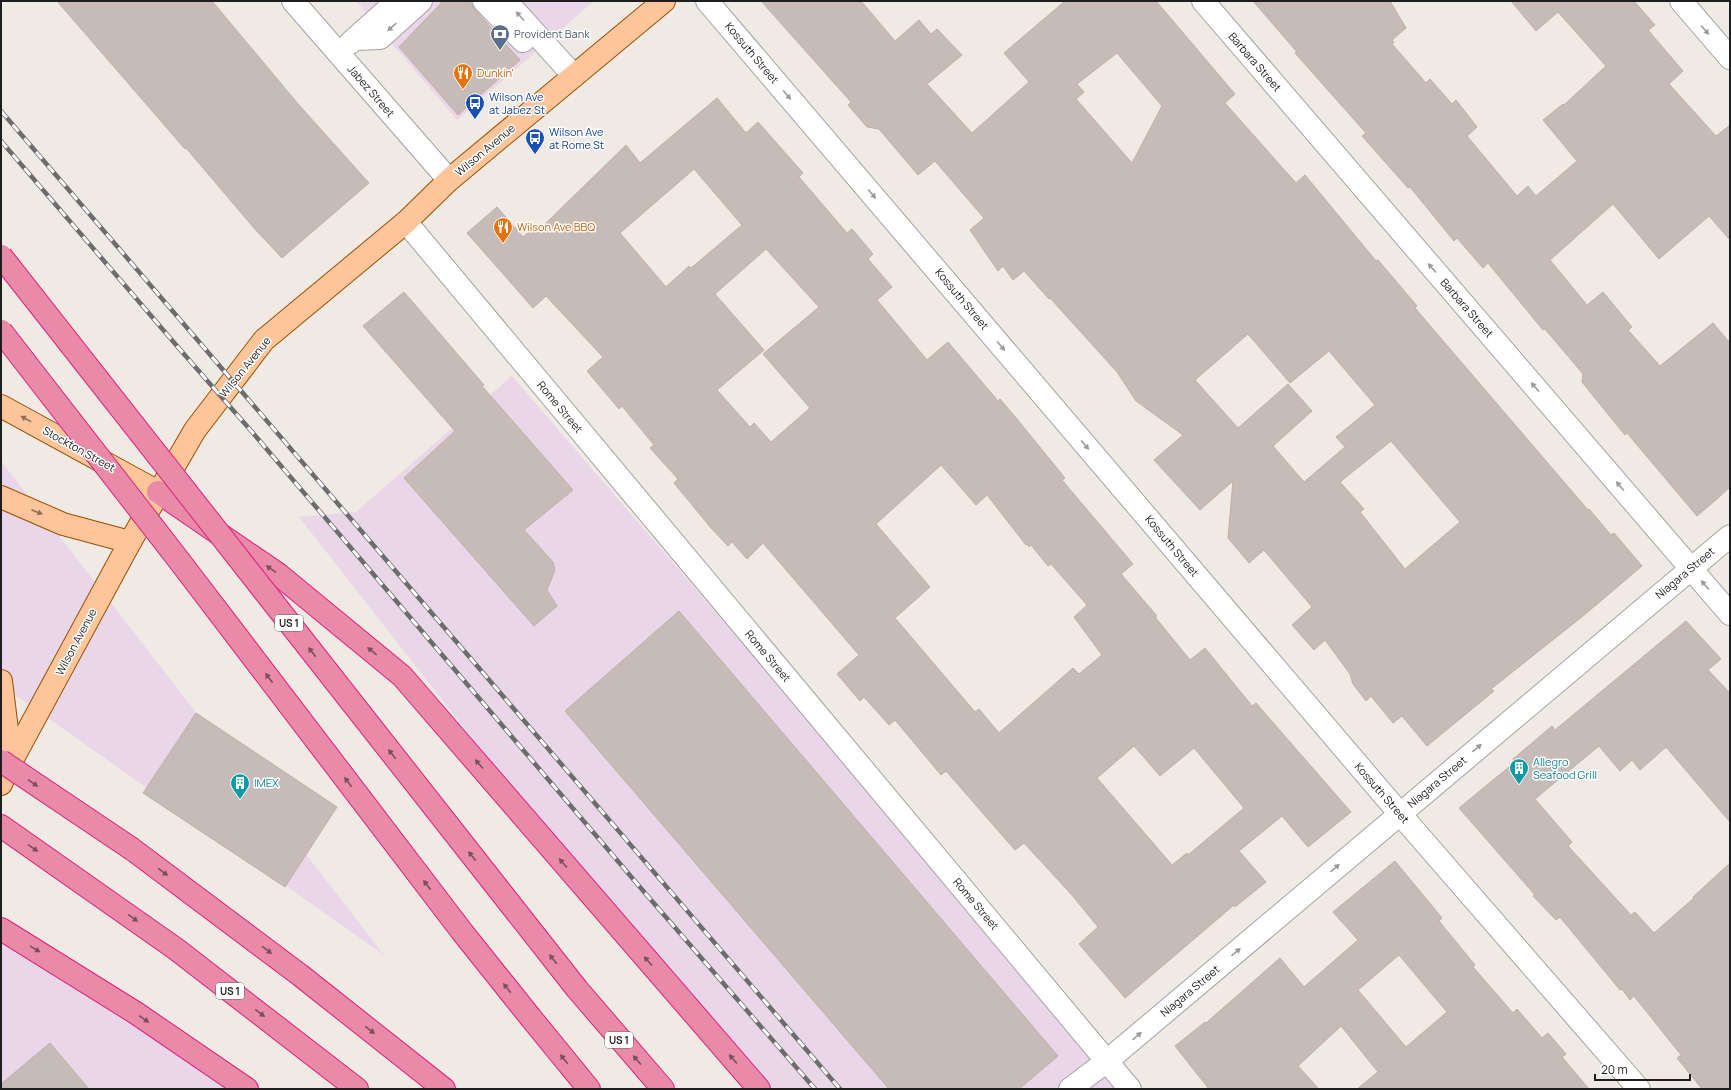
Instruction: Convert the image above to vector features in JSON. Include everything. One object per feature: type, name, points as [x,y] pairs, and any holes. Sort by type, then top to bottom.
[{"type":"highway","name":"US 1","points":[[1,256],[577,989],[663,1089]]},
{"type":"highway","points":[[1,331],[162,538],[463,933],[590,1089]]},
{"type":"highway","points":[[158,492],[278,574],[402,676],[759,1089]]},
{"type":"highway","points":[[6,762],[132,849],[294,970],[444,1089]]},
{"type":"highway","name":"US 1","points":[[1,826],[102,895],[176,949],[357,1089]]},
{"type":"highway","points":[[1,929],[136,1013],[246,1089]]},
{"type":"main road","name":"Wilson Avenue","points":[[1,784],[6,762],[158,492],[195,430],[264,340],[406,222],[449,180],[664,1]]},
{"type":"main road","name":"Stockton Street","points":[[1,406],[158,492]]},
{"type":"main road","points":[[1,497],[64,524],[130,542]]},
{"type":"main road","points":[[1,681],[6,762]]},
{"type":"street","name":"Jabez Street","points":[[293,1],[449,180]]},
{"type":"street","points":[[338,52],[355,39],[397,1]]},
{"type":"street","points":[[355,39],[380,38],[421,1]]},
{"type":"street","points":[[484,1],[544,62],[558,59]]},
{"type":"street","points":[[506,1],[574,76]]},
{"type":"street","name":"Kossuth Street","points":[[707,1],[1400,814],[1639,1089]]},
{"type":"street","name":"Barbara Street","points":[[1203,1],[1730,614]]},
{"type":"street","points":[[1681,1],[1730,58]]},
{"type":"street","name":"Rome Street","points":[[406,222],[1130,1089]]},
{"type":"street","name":"Niagara Street","points":[[1070,1089],[1107,1061],[1730,536]]},
{"type":"shaded area","points":[[356,1],[594,1],[457,120]]},
{"type":"shaded area","points":[[512,376],[1126,1089],[753,1089],[721,1056],[299,517],[356,512]]},
{"type":"shaded area","points":[[1,461],[384,955],[1,685]]},
{"type":"shaded area","points":[[1,926],[233,1089],[1,1089]]},
{"type":"building","points":[[57,1],[212,1],[299,105],[369,183],[282,258],[254,228]]},
{"type":"building","points":[[443,1],[470,1],[475,10],[520,60],[458,115],[399,47]]},
{"type":"building","points":[[761,1],[861,1],[895,41],[919,20],[931,34],[937,29],[962,55],[927,84],[972,133],[1029,82],[1004,53],[1065,1],[1156,1],[1235,94],[1225,103],[1296,183],[1305,175],[1376,261],[1378,260],[1417,306],[1415,308],[1588,510],[1589,509],[1611,535],[1614,533],[1642,566],[1583,616],[1491,689],[1494,691],[1427,746],[1402,716],[1393,723],[1371,696],[1366,701],[1353,684],[1350,674],[1325,640],[1314,650],[1292,625],[1312,607],[1264,550],[1249,563],[1228,538],[1233,481],[1200,510],[1154,460],[1183,435],[1136,401],[1117,372],[1024,271],[1013,280],[1003,266],[998,271],[970,230],[984,218],[935,161],[918,175],[879,129],[867,127],[848,105],[851,102]],"holes":[[[1117,53],[1162,106],[1132,163],[1076,99],[1084,92],[1077,84]],[[1248,334],[1290,383],[1329,351],[1375,405],[1336,437],[1345,447],[1304,482],[1273,446],[1312,411],[1288,384],[1238,428],[1195,380]],[[1391,441],[1460,522],[1405,569],[1360,512],[1364,509],[1340,482]]]},
{"type":"building","points":[[1253,1],[1390,1],[1406,28],[1392,40],[1394,42],[1392,44],[1426,83],[1430,79],[1452,104],[1456,100],[1477,127],[1467,136],[1517,196],[1528,186],[1536,196],[1577,161],[1543,120],[1563,104],[1564,105],[1606,66],[1558,12],[1536,31],[1511,1],[1634,1],[1655,25],[1648,30],[1683,71],[1669,84],[1716,136],[1730,125],[1730,240],[1709,216],[1659,259],[1613,204],[1550,260],[1587,305],[1603,292],[1632,327],[1628,330],[1660,366],[1713,323],[1730,343],[1730,487],[1697,516],[1627,433],[1625,435],[1603,408],[1582,382],[1583,374],[1545,329],[1543,330],[1488,263],[1483,268],[1457,238],[1454,241],[1410,187],[1408,188],[1362,136],[1366,133],[1295,53],[1297,52]]},
{"type":"building","points":[[717,98],[746,133],[758,122],[803,173],[799,177],[847,233],[852,229],[873,254],[868,259],[892,287],[877,300],[927,360],[948,342],[998,401],[1000,399],[1017,419],[1065,478],[1062,480],[1133,564],[1121,574],[1157,616],[1155,617],[1190,660],[1205,648],[1252,706],[1256,703],[1351,812],[1308,847],[1282,816],[1239,851],[1266,882],[1235,907],[1234,905],[1125,998],[1079,944],[1098,927],[1071,894],[1024,843],[1015,850],[946,771],[941,775],[895,720],[889,725],[864,697],[860,701],[837,674],[859,655],[763,543],[747,559],[732,542],[728,546],[711,528],[674,483],[678,479],[650,448],[654,445],[622,406],[619,409],[587,371],[603,357],[546,296],[533,308],[467,233],[497,207],[523,237],[538,224],[541,228],[626,145],[640,163]],"holes":[[[694,169],[742,225],[691,268],[689,266],[666,287],[620,233]],[[766,249],[819,307],[763,354],[810,408],[771,442],[754,423],[750,427],[717,390],[764,350],[715,294]],[[941,465],[976,505],[987,495],[1026,545],[1028,544],[1029,547],[1031,545],[1048,566],[1051,564],[1087,605],[1074,617],[1102,655],[1079,674],[1073,668],[999,733],[979,709],[975,712],[895,618],[930,587],[876,524]],[[1134,746],[1160,776],[1194,748],[1244,808],[1188,855],[1187,853],[1172,865],[1097,778]]]},
{"type":"building","points":[[404,292],[484,385],[482,386],[573,490],[524,530],[553,562],[555,570],[547,590],[557,606],[534,626],[404,478],[455,431],[363,326]]},
{"type":"building","points":[[679,611],[1058,1056],[1019,1089],[889,1089],[565,711]]},
{"type":"building","points":[[1686,621],[1721,659],[1708,670],[1730,693],[1730,822],[1666,747],[1640,770],[1632,760],[1620,771],[1599,746],[1535,799],[1572,842],[1568,846],[1631,915],[1635,912],[1654,933],[1694,898],[1693,897],[1730,863],[1730,1089],[1702,1089],[1677,1058],[1681,1055],[1634,996],[1630,1000],[1622,989],[1620,990],[1560,917],[1556,920],[1533,896],[1535,895],[1459,808],[1515,762],[1513,759],[1552,726],[1555,730]]},
{"type":"building","name":"IMEX","points":[[196,713],[337,807],[285,887],[143,793]]},
{"type":"building","points":[[1395,861],[1442,918],[1439,921],[1475,965],[1473,967],[1513,1013],[1517,1009],[1542,1038],[1548,1033],[1566,1054],[1562,1057],[1589,1089],[1357,1089],[1378,1072],[1341,1026],[1298,1066],[1319,1089],[1209,1089],[1175,1046],[1205,1022],[1206,1023],[1280,958],[1304,987],[1358,940],[1333,912]],"holes":[[[1399,955],[1447,1012],[1406,1047],[1358,990]]]},
{"type":"building","points":[[50,1043],[89,1089],[1,1089],[1,1084]]},
{"type":"railway","points":[[1,111],[840,1089]]},
{"type":"railway","points":[[1,141],[253,433],[645,893],[815,1089]]},
{"type":"place","name":"Provident Bank","points":[[500,51]]},
{"type":"place","name":"Dunkin'","points":[[463,90]]},
{"type":"place","name":"Wilson Ave at Jabez St","points":[[475,120]]},
{"type":"place","name":"Wilson Ave at Rome St","points":[[535,155]]},
{"type":"place","name":"Wilson Ave BBQ","points":[[503,244]]},
{"type":"place","name":"Allegro Seafood Grill","points":[[1519,785]]},
{"type":"place","name":"IMEX","points":[[240,800]]}]
